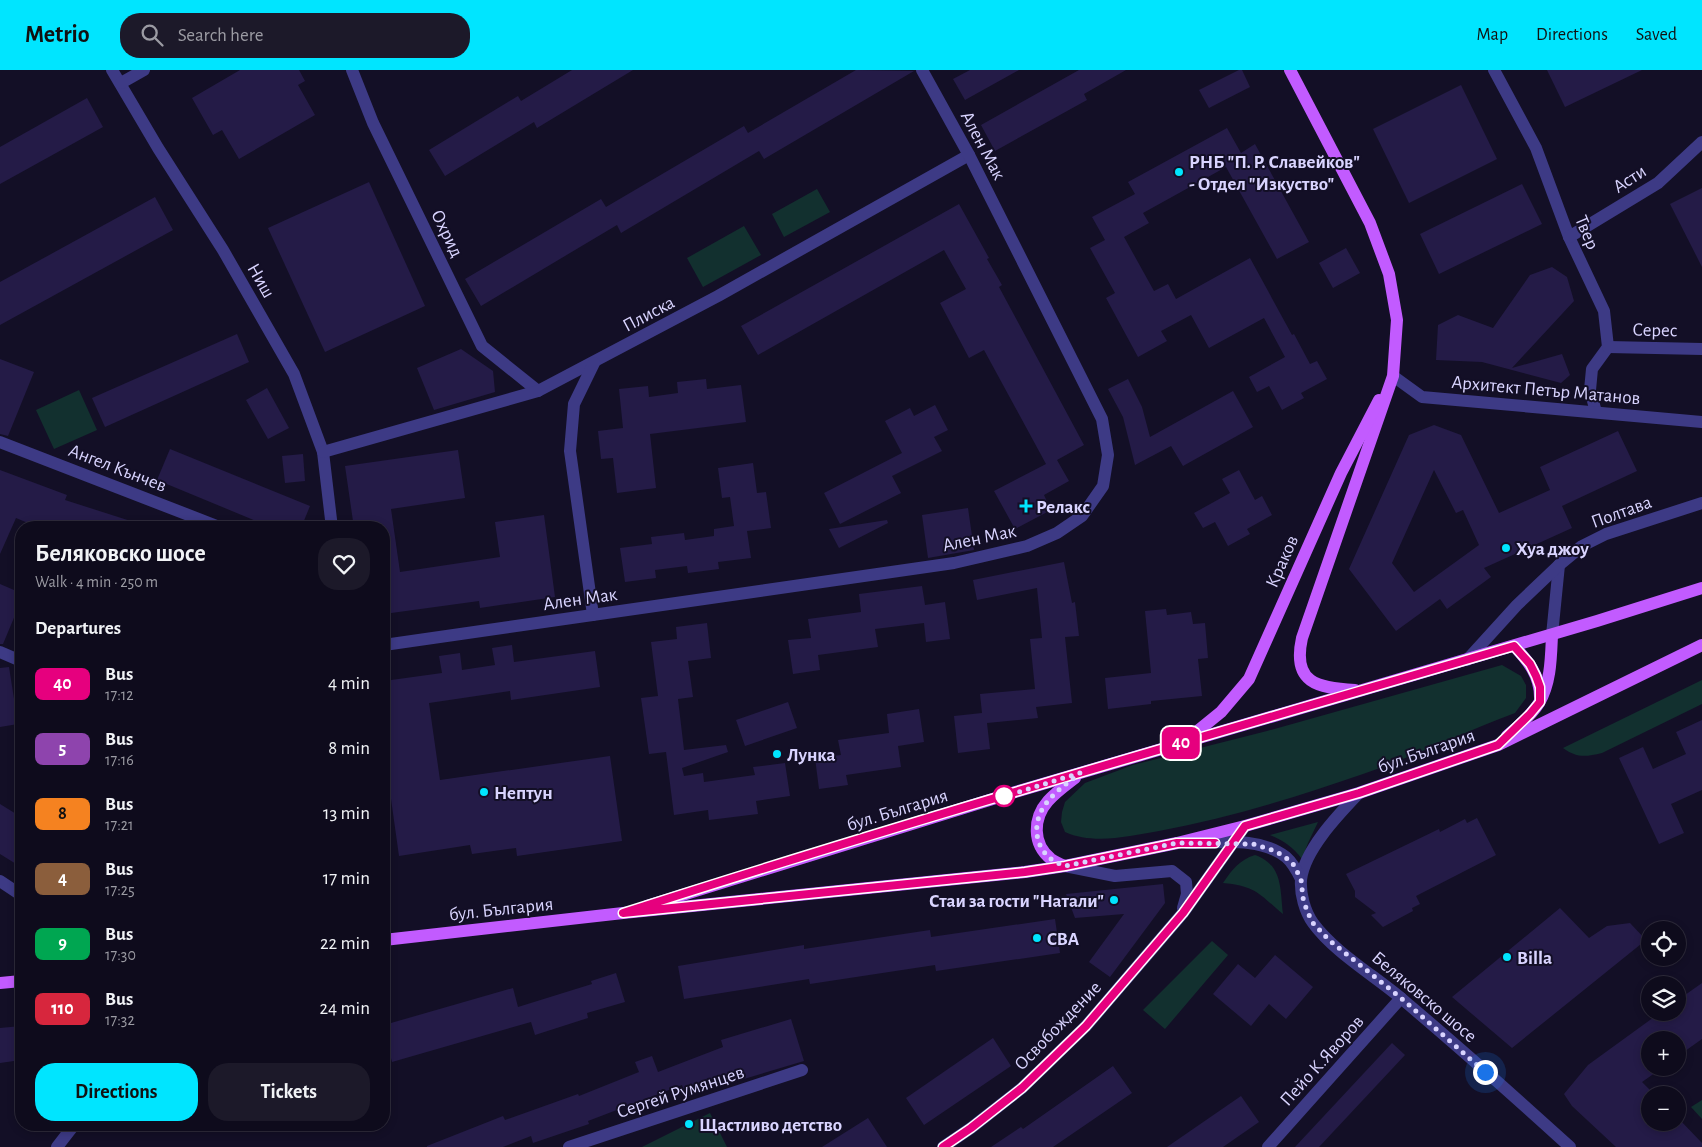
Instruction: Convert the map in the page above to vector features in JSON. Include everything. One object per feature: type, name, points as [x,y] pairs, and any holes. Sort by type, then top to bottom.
[{"type":"main road","name":"Краков","points":[[1290,70],[1370,223],[1389,274],[1397,320],[1393,376],[1302,638],[1300,649],[1304,670],[1314,684],[1324,687],[1365,690]]},
{"type":"main road","name":"Краков","points":[[1182,743],[1221,712],[1249,679],[1341,473],[1393,376]]},
{"type":"main road","points":[[1182,743],[1552,635],[1669,600],[1702,588]]},
{"type":"main road","points":[[1498,745],[1540,702],[1551,663],[1552,635]]},
{"type":"main road","name":"бул.България","points":[[1177,843],[1245,826],[1359,793],[1498,745],[1702,645]]},
{"type":"main road","points":[[1514,646],[1530,664],[1536,676],[1540,687],[1540,702]]},
{"type":"main road","name":"бул. България","points":[[623,913],[716,883],[1182,743]]},
{"type":"main road","points":[[1065,866],[1052,860],[1042,850],[1036,834],[1038,816],[1047,802],[1080,773]]},
{"type":"main road","name":"бул. България","points":[[390,939],[623,913],[1025,872],[1065,866],[1177,843]]},
{"type":"main road","points":[[0,983],[15,982]]},
{"type":"street","name":"Ниш","points":[[112,70],[222,250],[294,374],[322,452],[331,521]]},
{"type":"street","points":[[121,84],[144,70]]},
{"type":"street","name":"Охрид","points":[[352,70],[376,130],[482,346],[538,391]]},
{"type":"street","name":"Ален Мак","points":[[390,644],[954,563],[1027,546],[1057,533],[1082,516],[1103,486],[1108,455],[1102,418],[969,155],[922,70]]},
{"type":"street","name":"Твер","points":[[1494,70],[1536,148],[1569,238],[1604,311],[1608,347]]},
{"type":"street","name":"Асти","points":[[1569,238],[1658,183],[1702,142]]},
{"type":"street","name":"Плиска","points":[[322,452],[538,391],[594,364],[969,155]]},
{"type":"street","points":[[1596,412],[1590,390],[1592,369],[1608,347]]},
{"type":"street","name":"Серес","points":[[1608,347],[1702,349]]},
{"type":"street","points":[[593,615],[570,451],[574,404],[594,364]]},
{"type":"street","name":"Архитект Петър Матанов","points":[[1393,376],[1422,397],[1702,422]]},
{"type":"street","name":"Ангел Кънчев","points":[[0,442],[204,521]]},
{"type":"street","name":"Полтава","points":[[1467,660],[1518,605],[1559,565],[1582,546],[1606,534],[1702,502]]},
{"type":"street","points":[[1552,635],[1559,565]]},
{"type":"street","points":[[0,652],[15,658]]},
{"type":"street","points":[[1301,879],[1307,862],[1324,832],[1359,793]]},
{"type":"street","name":"Освобождение","points":[[942,1147],[971,1128],[1022,1088],[1086,1026],[1183,913],[1245,826]]},
{"type":"street","name":"Беляковско шосе","points":[[1177,843],[1253,844],[1275,851],[1285,857],[1293,864],[1301,879],[1303,898],[1313,923],[1329,940],[1401,998],[1570,1147]]},
{"type":"street","points":[[1065,866],[1115,876],[1172,871],[1186,882],[1187,894],[1183,913]]},
{"type":"street","points":[[0,881],[15,891]]},
{"type":"street","name":"Пейо К.Яворов","points":[[1268,1147],[1401,998]]},
{"type":"street","name":"Сергей Румянцев","points":[[569,1147],[802,1070]]},
{"type":"street","points":[[58,1147],[70,1131]]},
{"type":"green space","points":[[817,189],[830,212],[784,237],[772,214]]},
{"type":"green space","points":[[744,226],[761,255],[703,287],[687,258]]},
{"type":"green space","points":[[79,390],[97,430],[54,449],[36,410]]},
{"type":"green space","points":[[1502,665],[1521,676],[1526,685],[1526,698],[1515,713],[1402,760],[1363,774],[1288,799],[1236,813],[1185,826],[1136,835],[1100,839],[1076,836],[1065,832],[1061,822],[1065,802],[1085,783],[1133,765],[1267,731]]},
{"type":"green space","points":[[1702,680],[1702,704],[1602,753],[1581,756],[1563,748]]},
{"type":"green space","points":[[1318,822],[1302,859],[1288,845],[1270,835]]},
{"type":"green space","points":[[1255,855],[1264,859],[1275,871],[1280,887],[1283,914],[1256,892],[1243,886],[1223,883],[1240,863]]},
{"type":"green space","points":[[1212,941],[1228,955],[1165,1029],[1143,1010]]},
{"type":"green space","points":[[1702,1100],[1702,1119],[1691,1107]]},
{"type":"green space","points":[[710,1113],[727,1147],[642,1147]]},
{"type":"building","points":[[240,70],[299,70],[305,81],[298,85],[315,115],[239,159],[222,130],[213,135],[192,98]]},
{"type":"building","points":[[572,70],[633,70],[537,128],[534,122],[445,176],[429,150],[518,96],[521,101]]},
{"type":"building","points":[[856,70],[914,71],[764,159],[759,151],[621,233],[617,225],[481,306],[465,279],[601,199],[606,207],[744,126],[748,133]]},
{"type":"building","points":[[970,70],[1019,70],[965,100],[953,79]]},
{"type":"building","points":[[1079,70],[1126,70],[1084,94],[1087,100],[995,151],[981,125]]},
{"type":"building","points":[[1242,70],[1250,87],[1209,108],[1199,90]]},
{"type":"building","points":[[1547,70],[1642,70],[1565,107]]},
{"type":"building","points":[[1461,85],[1497,159],[1409,203],[1373,129]]},
{"type":"building","points":[[87,98],[103,127],[0,184],[0,147]]},
{"type":"building","points":[[1227,128],[1241,153],[1255,144],[1309,242],[1277,259],[1226,167],[1143,213],[1149,223],[1124,237],[1154,291],[1168,284],[1176,299],[1250,258],[1310,364],[1317,361],[1327,379],[1301,393],[1304,398],[1282,410],[1269,386],[1257,392],[1249,377],[1285,357],[1264,318],[1209,348],[1191,315],[1161,331],[1167,341],[1138,357],[1106,298],[1115,293],[1090,248],[1105,240],[1092,217],[1135,194],[1128,182]]},
{"type":"building","points":[[369,182],[425,306],[325,352],[268,228]]},
{"type":"building","points":[[1522,184],[1542,224],[1439,274],[1420,234]]},
{"type":"building","points":[[1702,188],[1702,267],[1670,204]]},
{"type":"building","points":[[155,197],[173,230],[0,325],[0,282]]},
{"type":"building","points":[[959,204],[989,258],[987,259],[1002,285],[999,287],[1084,445],[1057,460],[1069,481],[1044,495],[1051,510],[1015,529],[994,491],[1046,464],[984,350],[969,358],[940,303],[966,289],[944,250],[758,355],[741,326]]},
{"type":"building","points":[[1346,248],[1360,273],[1333,288],[1319,263]]},
{"type":"building","points":[[1552,267],[1567,277],[1574,301],[1512,368],[1562,354],[1570,375],[1561,383],[1482,362],[1436,360],[1438,325],[1458,315],[1493,328],[1530,275]]},
{"type":"building","points":[[237,334],[249,362],[105,427],[92,398]]},
{"type":"building","points":[[461,349],[493,371],[495,392],[434,410],[417,368]]},
{"type":"building","points":[[0,359],[34,372],[8,436],[0,434]]},
{"type":"building","points":[[706,379],[707,389],[741,385],[746,422],[650,434],[656,488],[617,493],[613,458],[601,459],[598,431],[623,428],[619,389],[648,386],[649,397],[678,393],[677,382]]},
{"type":"building","points":[[1128,379],[1142,407],[1150,437],[1233,391],[1253,427],[1183,466],[1171,446],[1135,465],[1123,417],[1108,389]]},
{"type":"building","points":[[267,388],[289,428],[268,439],[246,400]]},
{"type":"building","points":[[935,405],[948,430],[934,437],[942,451],[892,476],[901,493],[840,524],[824,493],[902,453],[885,421],[910,408],[914,416]]},
{"type":"building","points":[[1434,425],[1461,435],[1499,513],[1550,490],[1540,467],[1618,431],[1637,471],[1562,506],[1572,528],[1484,568],[1491,577],[1447,609],[1440,599],[1396,631],[1349,569],[1409,435]],"holes":[[[1434,470],[1456,513],[1463,510],[1479,545],[1414,592],[1392,563]]]},
{"type":"building","points":[[170,449],[310,506],[304,521],[256,521],[157,480]]},
{"type":"building","points":[[458,450],[465,498],[391,509],[400,572],[500,557],[495,522],[544,515],[555,597],[480,608],[479,601],[390,613],[390,521],[353,521],[345,466]]},
{"type":"building","points":[[303,454],[305,481],[285,483],[282,456]]},
{"type":"building","points":[[753,463],[757,493],[766,492],[771,528],[747,531],[751,558],[718,562],[719,569],[688,573],[687,566],[655,570],[656,578],[625,582],[620,548],[652,544],[651,537],[684,533],[685,540],[714,536],[714,529],[734,526],[730,497],[722,498],[718,468]]},
{"type":"building","points":[[0,470],[67,495],[65,500],[131,521],[23,521],[16,518],[0,554]]},
{"type":"building","points":[[1239,470],[1255,500],[1262,496],[1272,515],[1247,529],[1250,534],[1228,546],[1215,522],[1203,528],[1194,513],[1230,493],[1222,479]]},
{"type":"building","points":[[968,508],[974,550],[928,558],[922,515]]},
{"type":"building","points":[[887,520],[888,523],[839,548],[829,529]]},
{"type":"building","points":[[1064,562],[1072,603],[1075,602],[1079,636],[1065,637],[1072,703],[1036,707],[1038,718],[987,723],[990,749],[958,753],[954,716],[982,713],[980,694],[1035,689],[1030,639],[1042,638],[1037,588],[977,600],[973,580]]},
{"type":"building","points":[[0,584],[15,590],[15,615],[3,644],[0,644]]},
{"type":"building","points":[[922,586],[925,605],[945,602],[950,639],[926,642],[924,623],[875,629],[878,647],[818,655],[820,670],[793,674],[788,640],[811,638],[808,619],[861,612],[859,594]]},
{"type":"building","points":[[1166,609],[1167,615],[1191,612],[1193,624],[1205,623],[1208,658],[1198,659],[1202,696],[1151,701],[1151,704],[1108,709],[1105,678],[1151,673],[1145,611]]},
{"type":"building","points":[[707,623],[711,658],[688,661],[693,697],[678,699],[684,750],[726,745],[728,752],[682,768],[684,776],[703,773],[704,782],[755,775],[753,767],[785,763],[790,796],[756,801],[758,814],[709,820],[708,810],[674,815],[666,752],[649,754],[641,698],[658,696],[651,642],[677,639],[676,627]]},
{"type":"building","points":[[512,645],[514,662],[595,651],[600,687],[511,700],[510,691],[429,703],[440,780],[610,756],[622,841],[517,856],[516,848],[472,854],[470,845],[399,856],[390,792],[390,680],[442,673],[439,656],[460,653],[462,670],[495,665],[492,648]]},
{"type":"building","points":[[9,667],[15,705],[15,724],[0,727],[0,668]]},
{"type":"building","points":[[788,702],[797,728],[745,746],[736,720]]},
{"type":"building","points":[[919,709],[924,742],[898,746],[901,767],[846,775],[848,785],[819,789],[815,758],[841,755],[838,740],[889,733],[887,714]]},
{"type":"building","points":[[1702,720],[1702,790],[1671,804],[1684,833],[1659,844],[1619,758],[1643,747],[1653,769],[1686,754],[1676,732]]},
{"type":"building","points":[[0,804],[15,813],[15,863],[0,854]]},
{"type":"building","points":[[1477,818],[1496,855],[1416,896],[1420,904],[1412,908],[1413,911],[1383,927],[1371,915],[1376,913],[1355,897],[1355,891],[1346,874],[1439,829],[1440,832],[1465,819],[1467,823]]},
{"type":"building","points":[[1163,884],[1165,903],[1110,977],[1089,962],[1124,914],[1075,918],[1066,894]]},
{"type":"building","points":[[1560,908],[1589,938],[1607,926],[1630,923],[1641,935],[1641,944],[1512,1048],[1452,997]]},
{"type":"building","points":[[1055,919],[1060,953],[936,971],[935,965],[810,984],[809,979],[684,999],[678,966],[804,945],[804,949],[930,930],[931,937]]},
{"type":"building","points":[[1275,955],[1313,987],[1286,1019],[1269,1004],[1251,1026],[1213,994],[1238,964],[1255,978]]},
{"type":"building","points":[[616,973],[625,1002],[587,1013],[588,1018],[535,1035],[531,1022],[392,1062],[390,1054],[390,1023],[513,988],[518,1007],[592,984],[591,981]]},
{"type":"building","points":[[1702,983],[1702,1039],[1686,1050],[1686,1031],[1641,1031],[1641,1076],[1651,1076],[1642,1082],[1646,1086],[1641,1086],[1641,1131],[1686,1131],[1686,1126],[1702,1143],[1702,1147],[1616,1147],[1572,1106],[1564,1094],[1588,1065],[1649,1021],[1686,1021],[1686,994]]},
{"type":"building","points":[[791,1019],[804,1061],[734,1082],[733,1079],[686,1097],[682,1085],[588,1121],[589,1124],[533,1143],[531,1136],[503,1147],[427,1147],[503,1116],[505,1120],[578,1094],[579,1096],[639,1072],[635,1062],[652,1056],[658,1072],[723,1047],[721,1040]]},
{"type":"building","points":[[15,1027],[15,1061],[0,1063],[0,1028]]},
{"type":"building","points":[[993,1038],[1011,1066],[924,1125],[906,1098]]},
{"type":"building","points":[[1392,1043],[1405,1055],[1319,1147],[1295,1147]]},
{"type":"building","points":[[1113,1066],[1132,1093],[1053,1147],[991,1147],[1021,1127],[1023,1129]]},
{"type":"building","points":[[1241,1096],[1259,1122],[1223,1147],[1167,1147]]},
{"type":"building","points":[[868,1118],[887,1147],[822,1147]]},
{"type":"bus line","name":"40","points":[[943,1147],[971,1128],[1022,1088],[1086,1026],[1183,913],[1245,826],[1359,793],[1498,745],[1540,702],[1540,687],[1530,664],[1514,646],[1064,778],[623,913],[1025,872],[1065,866],[1177,843],[1215,843]]},
{"type":"place","name":"РНБ \"П. Р. Славейков\" - Отдел \"Изкуство\"","points":[[1179,172]]},
{"type":"place","name":"Релакс","points":[[1026,506]]},
{"type":"place","name":"Хуа джоу","points":[[1506,548]]},
{"type":"place","name":"Лунка","points":[[777,754]]},
{"type":"place","name":"Нептун","points":[[484,792]]},
{"type":"place","name":"Стаи за гости \"Натали\"","points":[[1114,900]]},
{"type":"place","name":"CBA","points":[[1037,938]]},
{"type":"place","name":"Billa","points":[[1507,957]]},
{"type":"place","name":"Щастливо детство","points":[[689,1124]]},
{"type":"route","points":[[1004,796],[999,798],[1080,773],[1056,792],[1038,816],[1036,834],[1042,850],[1052,860],[1065,866],[1177,843],[1253,844],[1275,851],[1293,864],[1301,879],[1303,898],[1307,911],[1313,923],[1329,940],[1401,998],[1485,1072]]}]
